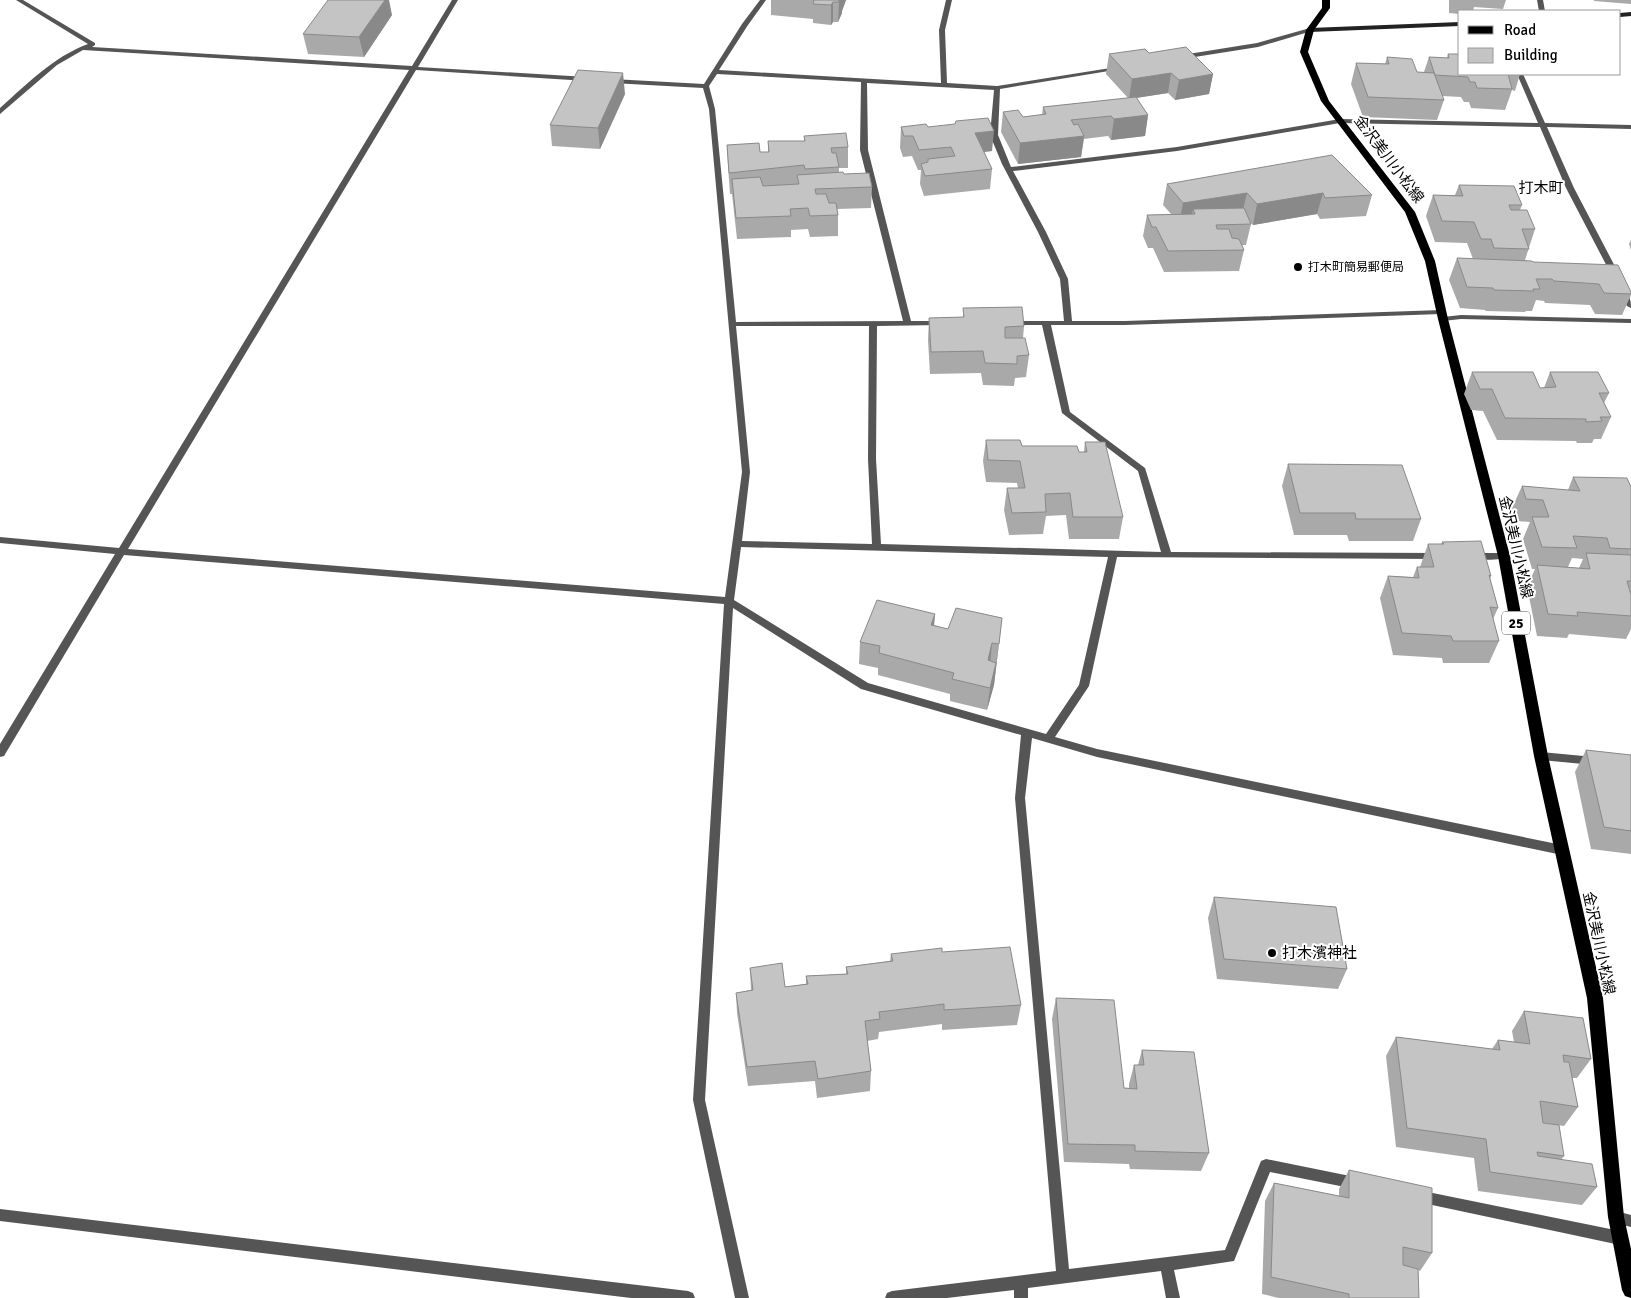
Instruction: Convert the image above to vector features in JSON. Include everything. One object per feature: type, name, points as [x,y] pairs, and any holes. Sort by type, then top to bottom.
[{"type":"main road","name":"金沢美川小松線","points":[[1326,0],[1326,8],[1310,30],[1304,52],[1325,101],[1410,212],[1430,261],[1442,316],[1504,556],[1541,756],[1595,998],[1616,1217],[1631,1290]]},
{"type":"street","points":[[0,112],[57,64],[83,48],[94,44],[19,0]]},
{"type":"street","points":[[0,753],[455,0]]},
{"type":"street","points":[[742,1298],[699,1100],[729,601],[746,472],[712,109],[706,86],[745,24],[763,0]]},
{"type":"street","points":[[944,85],[942,30],[949,0]]},
{"type":"street","points":[[1170,59],[1258,45],[1310,30],[1458,24]]},
{"type":"street","points":[[83,48],[599,80]]},
{"type":"street","points":[[714,72],[997,88],[1131,65]]},
{"type":"street","points":[[1520,75],[1570,188],[1631,306]]},
{"type":"street","points":[[608,80],[706,86]]},
{"type":"street","points":[[864,81],[864,150],[908,323]]},
{"type":"street","points":[[997,88],[994,135],[1064,279],[1068,323]]},
{"type":"street","points":[[1009,169],[1177,149],[1340,121],[1631,127]]},
{"type":"street","points":[[1006,323],[1125,323],[1442,316],[1631,321]]},
{"type":"street","points":[[873,323],[872,460],[877,548]]},
{"type":"street","points":[[732,324],[947,323]]},
{"type":"street","points":[[1046,323],[1066,413],[1142,470],[1167,555]]},
{"type":"street","points":[[0,540],[123,552],[729,601],[865,686],[1096,753],[1562,850]]},
{"type":"street","points":[[736,544],[1167,555],[1445,556]]},
{"type":"street","points":[[1048,739],[1084,686],[1113,554]]},
{"type":"street","points":[[1464,556],[1504,556]]},
{"type":"street","points":[[1027,732],[1020,798],[1062,1277]]},
{"type":"street","points":[[1541,756],[1604,762]]},
{"type":"street","points":[[892,1298],[1229,1256],[1266,1165],[1372,1187]]},
{"type":"street","points":[[1400,1193],[1620,1238]]},
{"type":"street","points":[[0,1215],[688,1298]]},
{"type":"street","points":[[1616,1217],[1631,1221]]},
{"type":"street","points":[[1166,1264],[1173,1298]]},
{"type":"street","points":[[1021,1282],[1021,1298]]},
{"type":"building","points":[[328,0],[385,0],[359,37],[303,34]]},
{"type":"building","points":[[814,0],[839,0],[839,2],[833,2],[831,5],[813,4]]},
{"type":"building","points":[[1186,47],[1213,74],[1179,80],[1171,73],[1132,79],[1109,54],[1145,49],[1149,53]]},
{"type":"building","points":[[1448,54],[1458,54],[1458,75],[1508,75],[1512,89],[1477,88],[1475,82],[1470,82],[1468,77],[1435,75],[1429,57],[1449,58]]},
{"type":"building","points":[[1387,57],[1412,59],[1417,72],[1434,73],[1444,100],[1368,97],[1356,63],[1389,64]]},
{"type":"building","points":[[578,70],[623,73],[598,128],[550,125]]},
{"type":"building","points":[[1136,97],[1148,115],[1114,119],[1111,116],[1071,120],[1074,125],[1078,124],[1084,136],[1020,143],[1003,112],[1018,110],[1023,117],[1046,114],[1043,107]]},
{"type":"building","points":[[988,118],[994,131],[975,133],[992,169],[925,176],[921,164],[928,162],[928,159],[955,156],[951,147],[919,150],[913,136],[904,136],[901,127],[926,124],[928,127],[955,124],[956,121]]},
{"type":"building","points":[[846,133],[848,147],[831,148],[832,153],[836,153],[839,167],[805,169],[804,165],[729,173],[727,145],[759,143],[760,152],[769,152],[768,141],[805,141],[804,136]]},
{"type":"building","points":[[1332,155],[1372,195],[1325,198],[1323,193],[1257,204],[1247,193],[1183,203],[1167,184]]},
{"type":"building","points":[[843,172],[844,174],[869,173],[872,187],[815,189],[816,194],[826,194],[829,203],[836,203],[838,215],[810,216],[808,208],[790,209],[791,216],[736,218],[732,179],[760,177],[763,186],[799,184],[797,175]]},
{"type":"building","points":[[1459,185],[1514,186],[1522,205],[1509,205],[1511,210],[1527,210],[1535,229],[1522,229],[1529,249],[1494,248],[1491,239],[1481,239],[1474,222],[1442,221],[1433,195],[1463,196]]},
{"type":"building","points":[[1244,208],[1251,224],[1216,225],[1217,229],[1229,229],[1232,238],[1239,239],[1244,250],[1168,251],[1156,227],[1152,227],[1147,215],[1195,214],[1193,209]]},
{"type":"building","points":[[1457,258],[1618,265],[1631,294],[1604,293],[1599,284],[1554,281],[1552,279],[1536,279],[1540,289],[1533,289],[1534,291],[1467,287]]},
{"type":"building","points":[[1022,307],[1024,326],[1005,327],[1005,338],[1025,338],[1029,355],[1017,356],[1017,364],[985,363],[983,351],[931,352],[929,318],[964,317],[963,308]]},
{"type":"building","points":[[1472,372],[1533,372],[1540,388],[1556,387],[1550,372],[1598,372],[1609,393],[1599,393],[1611,417],[1600,417],[1602,421],[1586,422],[1586,419],[1505,418],[1492,389],[1480,389]]},
{"type":"building","points":[[986,440],[1020,440],[1022,446],[1077,446],[1079,452],[1087,452],[1085,442],[1105,442],[1123,517],[1073,517],[1070,493],[1045,494],[1046,512],[1012,513],[1007,488],[1025,488],[1020,461],[988,460]]},
{"type":"building","points":[[1288,464],[1402,465],[1421,519],[1356,519],[1355,513],[1300,513]]},
{"type":"building","points":[[1573,477],[1627,478],[1631,487],[1631,549],[1610,548],[1607,538],[1573,536],[1577,548],[1542,547],[1532,517],[1549,517],[1543,500],[1526,499],[1522,486],[1580,491]]},
{"type":"building","points":[[1481,541],[1498,608],[1490,607],[1499,641],[1453,641],[1451,636],[1402,633],[1388,576],[1419,578],[1417,567],[1434,567],[1428,544]]},
{"type":"building","points":[[1586,553],[1631,555],[1631,581],[1627,581],[1631,595],[1631,616],[1577,612],[1578,616],[1548,614],[1537,565],[1590,569]]},
{"type":"building","points":[[877,600],[935,614],[931,625],[948,629],[956,608],[1002,618],[999,644],[992,643],[988,660],[996,663],[990,688],[952,679],[954,673],[879,653],[880,646],[860,642]]},
{"type":"building","points":[[1586,750],[1631,755],[1631,831],[1604,827]]},
{"type":"building","points":[[1214,897],[1336,907],[1347,969],[1224,959]]},
{"type":"building","points":[[1010,947],[1021,1005],[944,1010],[944,1004],[879,1012],[880,1019],[865,1021],[871,1071],[818,1079],[815,1061],[747,1067],[736,993],[753,990],[750,968],[782,963],[785,987],[808,984],[806,976],[848,974],[846,967],[893,961],[891,954],[942,948],[942,952]]},
{"type":"building","points":[[1056,998],[1114,1000],[1124,1088],[1137,1089],[1134,1065],[1144,1065],[1142,1050],[1194,1052],[1209,1153],[1135,1151],[1135,1145],[1068,1144]]},
{"type":"building","points":[[1524,1011],[1583,1018],[1591,1059],[1563,1055],[1564,1062],[1569,1062],[1578,1107],[1540,1101],[1543,1123],[1559,1125],[1564,1156],[1537,1152],[1538,1156],[1592,1164],[1597,1187],[1490,1172],[1486,1139],[1407,1128],[1396,1037],[1500,1050],[1498,1040],[1530,1044]]},
{"type":"building","points":[[1349,1170],[1432,1188],[1432,1253],[1403,1247],[1403,1265],[1418,1269],[1419,1298],[1349,1298],[1349,1294],[1271,1277],[1274,1183],[1349,1198]]},
{"type":"place","name":"打木町簡易郵便局","points":[[1298,267]]},
{"type":"place","name":"打木濱神社","points":[[1272,953]]},
{"type":"district","name":"打木町","points":[[1541,188]]}]
